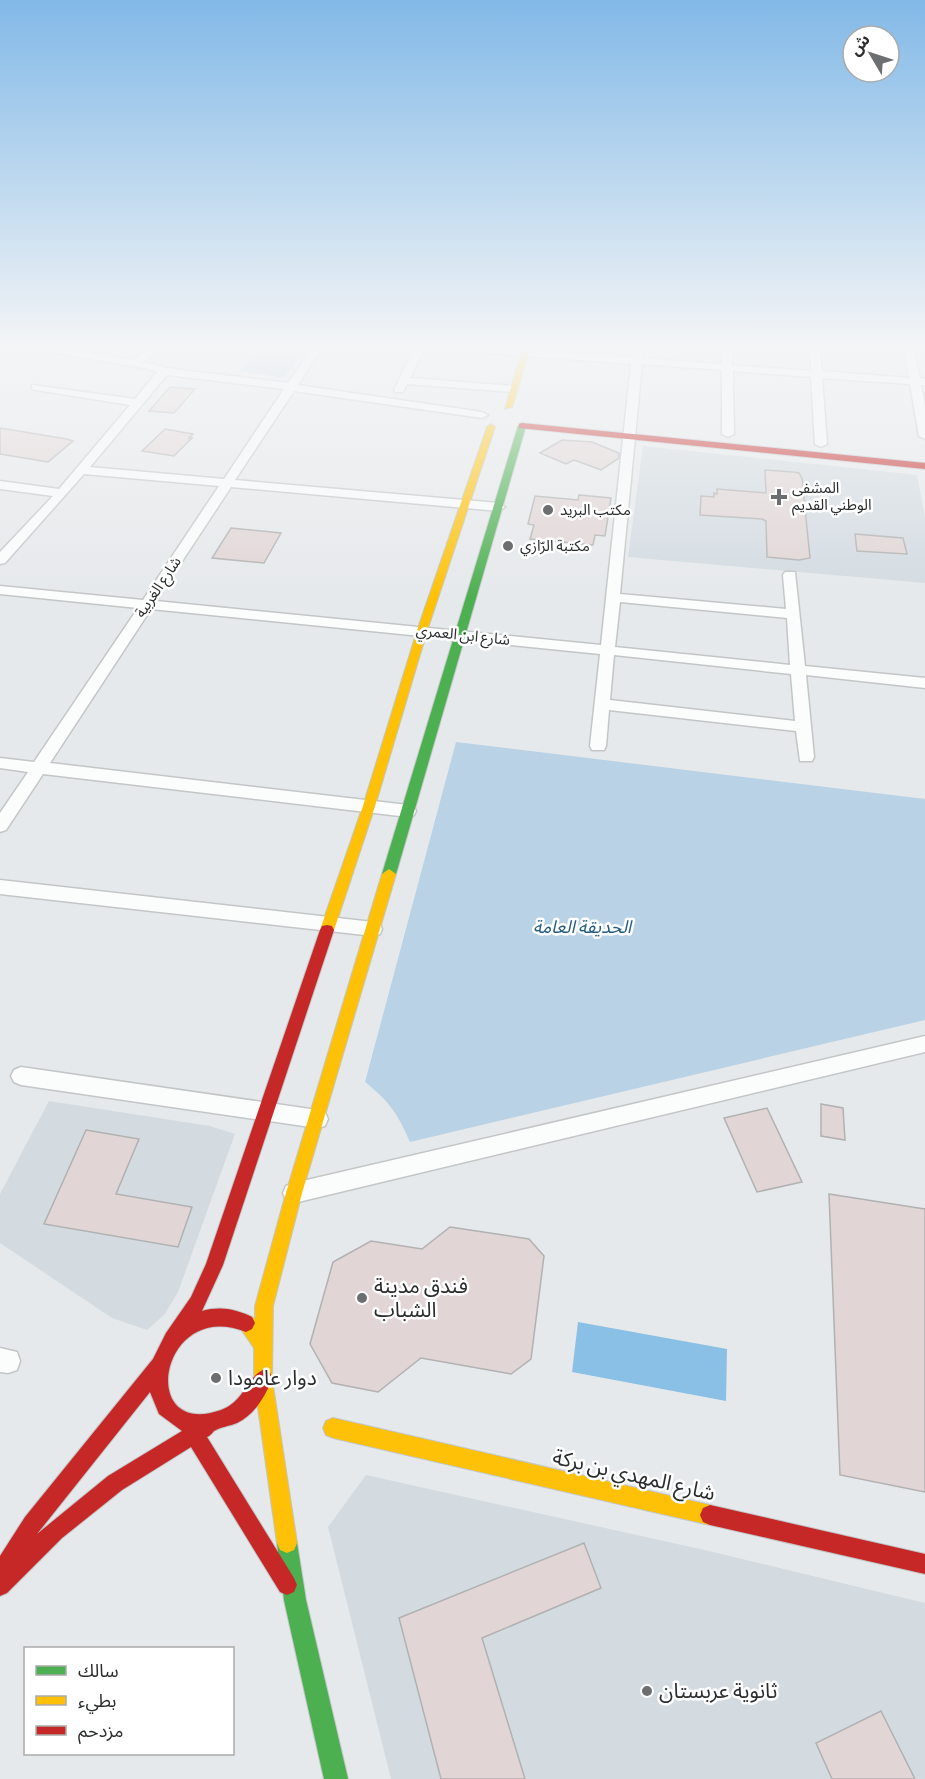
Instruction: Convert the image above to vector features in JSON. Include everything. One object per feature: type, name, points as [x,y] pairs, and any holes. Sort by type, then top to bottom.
[{"type":"main road","points":[[295,1600],[196,1435],[187,1422],[173,1413],[163,1400],[158,1384],[159,1366],[164,1352],[197,1303],[214,1265],[369,806],[422,631],[489,432]]},
{"type":"main road","points":[[0,1586],[55,1531],[107,1489],[196,1435],[208,1425],[230,1418],[242,1411],[258,1391],[263,1379],[266,1356],[263,1343],[264,1306],[294,1193],[521,432]]},
{"type":"main road","points":[[639,432],[925,466]]},
{"type":"main road","points":[[663,432],[728,434],[925,453]]},
{"type":"main road","points":[[172,1339],[198,1320],[225,1315],[248,1323],[263,1343]]},
{"type":"main road","points":[[0,1575],[32,1524],[159,1366]]},
{"type":"main road","points":[[263,1379],[295,1600],[336,1779]]},
{"type":"main road","points":[[187,1422],[208,1425]]},
{"type":"main road","name":"شارع المهدي بن بركة","points":[[333,1428],[925,1564]]},
{"type":"street","points":[[0,560],[63,493],[113,432]]},
{"type":"street","name":"شارع الغربية","points":[[0,826],[261,432]]},
{"type":"street","points":[[598,746],[630,432]]},
{"type":"street","points":[[820,432],[821,444]]},
{"type":"street","points":[[81,470],[499,507]]},
{"type":"street","points":[[0,485],[63,493]]},
{"type":"street","points":[[790,575],[806,757]]},
{"type":"street","name":"شارع ابن العمري","points":[[0,590],[925,683]]},
{"type":"street","points":[[613,597],[793,614]]},
{"type":"street","points":[[602,704],[803,727]]},
{"type":"street","points":[[0,763],[408,811]]},
{"type":"street","points":[[0,887],[374,929]]},
{"type":"street","points":[[294,1193],[925,1044]]},
{"type":"street","points":[[21,1076],[317,1119]]},
{"type":"shaded area","name":"المشفى الوطني القديم","points":[[643,446],[917,475],[925,518],[925,583],[628,557]]},
{"type":"shaded area","points":[[49,1101],[210,1126],[235,1134],[178,1292],[165,1314],[147,1330],[112,1318],[0,1243],[0,1194]]},
{"type":"shaded area","name":"ثانوية عربستان","points":[[366,1475],[709,1551],[925,1603],[925,1779],[391,1779],[328,1527]]},
{"type":"green space","name":"الحديقة العامة","points":[[456,742],[925,799],[925,1020],[410,1142],[392,1109],[365,1082]]},
{"type":"water","points":[[578,1322],[727,1349],[726,1401],[572,1372]]},
{"type":"building","points":[[0,432],[24,432],[73,441],[48,462],[0,454]]},
{"type":"building","points":[[162,432],[193,434],[189,438],[192,438],[174,456],[142,451]]},
{"type":"building","points":[[562,440],[592,442],[619,453],[619,458],[601,470],[574,460],[566,464],[540,453]]},
{"type":"building","points":[[765,470],[799,473],[802,478],[810,558],[799,560],[767,557],[766,521],[762,519],[700,515],[701,496],[714,497],[717,489],[766,493]]},
{"type":"building","name":"مكتب البريد","points":[[579,495],[611,498],[605,536],[595,535],[593,545],[530,539],[534,525],[528,524],[535,496],[578,500]]},
{"type":"building","points":[[231,528],[281,533],[264,563],[212,558]]},
{"type":"building","points":[[855,534],[903,538],[907,554],[857,551]]},
{"type":"building","points":[[821,1104],[843,1108],[845,1140],[821,1136]]},
{"type":"building","points":[[767,1108],[802,1182],[757,1192],[724,1118]]},
{"type":"building","points":[[86,1130],[139,1139],[116,1194],[192,1207],[178,1247],[44,1224]]},
{"type":"building","points":[[829,1194],[925,1209],[925,1492],[840,1475]]},
{"type":"building","points":[[450,1227],[529,1239],[544,1256],[531,1359],[511,1374],[421,1358],[378,1392],[332,1383],[310,1344],[333,1262],[371,1241],[422,1249]]},
{"type":"building","points":[[584,1543],[601,1588],[482,1638],[525,1779],[441,1779],[399,1618]]},
{"type":"building","points":[[881,1711],[915,1779],[832,1779],[816,1743]]},
{"type":"traffic: fast","points":[[389,874],[520,432]]},
{"type":"traffic: fast","points":[[287,1543],[295,1600],[336,1779]]},
{"type":"traffic: slow","points":[[327,930],[369,806],[422,631],[489,432]]},
{"type":"traffic: slow","points":[[263,1343],[264,1306],[294,1193],[389,874]]},
{"type":"traffic: slow","points":[[246,1323],[258,1336],[263,1348],[263,1379],[287,1543]]},
{"type":"traffic: slow","points":[[333,1428],[710,1515]]},
{"type":"traffic: jam","points":[[583,432],[925,466]]},
{"type":"traffic: jam","points":[[172,1339],[197,1303],[214,1265],[327,930]]},
{"type":"traffic: jam","points":[[246,1323],[234,1318],[215,1317],[197,1322],[187,1328],[177,1337],[163,1358],[158,1383],[160,1396],[166,1407],[185,1421],[209,1422],[221,1420],[243,1408],[253,1397],[263,1379]]},
{"type":"traffic: jam","points":[[7,1564],[32,1524],[159,1366]]},
{"type":"traffic: jam","points":[[187,1422],[287,1585]]},
{"type":"traffic: jam","points":[[0,1586],[55,1531],[115,1483],[206,1427]]},
{"type":"traffic: jam","points":[[710,1515],[925,1564]]},
{"type":"place","name":"المشفى الوطني القديم","points":[[779,497]]},
{"type":"place","name":"مكتب البريد","points":[[548,510]]},
{"type":"place","name":"مكتبة الرّازي","points":[[508,546]]},
{"type":"place","name":"فندق مدينة الشباب","points":[[362,1298]]},
{"type":"place","name":"دوار عامودا","points":[[216,1378]]},
{"type":"place","name":"ثانوية عربستان","points":[[647,1691]]}]
